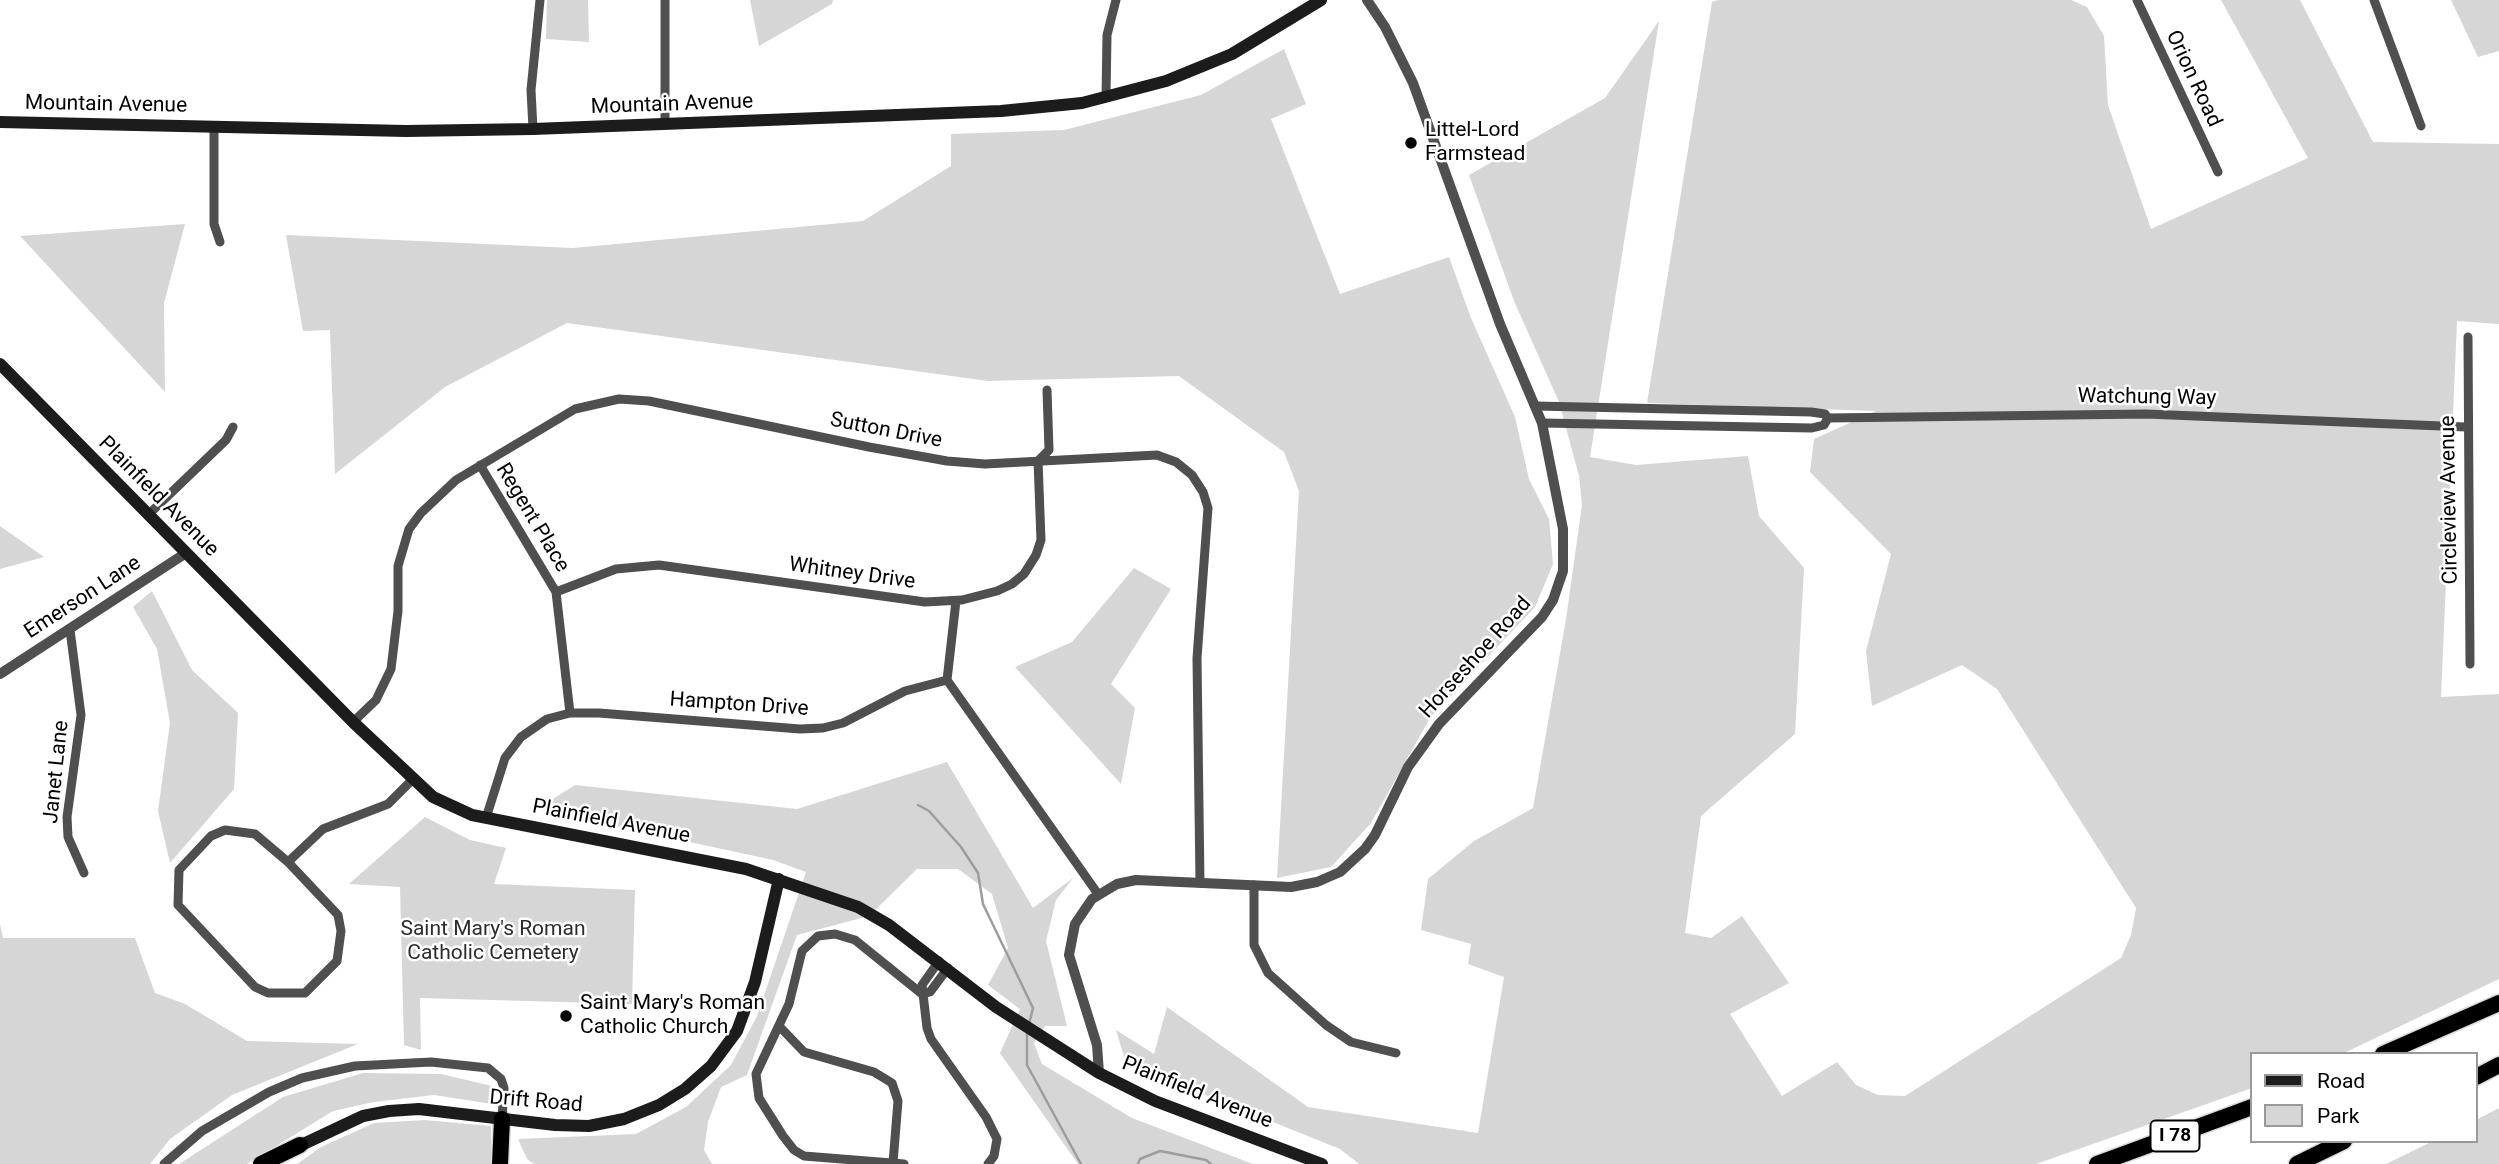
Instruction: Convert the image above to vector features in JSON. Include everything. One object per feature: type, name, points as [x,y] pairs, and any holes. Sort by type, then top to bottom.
[{"type":"highway","points":[[2388,1052],[2499,1003]]},
{"type":"highway","points":[[2478,1076],[2499,1065]]},
{"type":"highway","name":"I 78","points":[[2097,1164],[2250,1108]]},
{"type":"highway","points":[[500,1164],[502,1119]]},
{"type":"highway","points":[[2297,1164],[2340,1143]]},
{"type":"highway","points":[[261,1164],[300,1145]]},
{"type":"main road","name":"Mountain Avenue","points":[[0,122],[406,131],[533,129],[1001,111],[1082,103],[1166,81],[1232,54],[1321,0]]},
{"type":"main road","name":"Plainfield Avenue","points":[[0,365],[353,722],[412,780],[446,805],[486,818],[702,859],[779,878],[858,907],[889,925],[1019,1023],[1099,1073],[1156,1101],[1322,1164]]},
{"type":"main road","name":"Drift Road","points":[[279,1164],[300,1145],[363,1116],[389,1111],[419,1110],[555,1125],[607,1123],[659,1105],[697,1079],[737,1031],[747,1008],[779,878]]},
{"type":"street","points":[[533,129],[531,90],[540,0]]},
{"type":"street","points":[[665,0],[665,124]]},
{"type":"street","points":[[1106,97],[1107,35],[1116,0]]},
{"type":"street","name":"Horseshoe Road","points":[[1098,894],[1117,884],[1136,880],[1304,886],[1329,878],[1351,864],[1375,835],[1408,767],[1439,724],[1542,617],[1559,585],[1564,556],[1563,529],[1542,423],[1500,324],[1413,83],[1385,27],[1367,0]]},
{"type":"street","name":"Orion Road","points":[[2137,0],[2218,172]]},
{"type":"street","points":[[2374,0],[2421,126]]},
{"type":"street","points":[[214,127],[214,225],[220,242]]},
{"type":"street","name":"Circleview Avenue","points":[[2468,337],[2466,427],[2470,664]]},
{"type":"street","points":[[1038,461],[1049,450],[1047,390]]},
{"type":"street","name":"Sutton Drive","points":[[353,722],[376,700],[391,669],[398,611],[398,566],[409,529],[447,488],[480,465],[561,415],[589,404],[627,399],[657,402],[947,461],[985,464],[1157,456],[1187,470],[1205,498],[1209,525],[1197,658],[1200,883]]},
{"type":"street","name":"Watchung Way","points":[[1535,406],[1811,412],[1825,414],[1828,418],[2146,414],[2466,427]]},
{"type":"street","name":"Watchung Way","points":[[1542,423],[1812,428],[1824,425],[1828,418]]},
{"type":"street","points":[[148,515],[226,440],[233,428]]},
{"type":"street","name":"Whitney Drive","points":[[556,592],[606,572],[659,565],[907,600],[956,601],[980,597],[1012,584],[1033,561],[1042,532],[1038,461]]},
{"type":"street","name":"Regent Place","points":[[480,465],[556,592],[570,713]]},
{"type":"street","name":"Emerson Lane","points":[[0,674],[70,631],[186,553]]},
{"type":"street","points":[[956,601],[947,680],[1098,894],[1075,924],[1069,955],[1097,1045],[1099,1073]]},
{"type":"street","name":"Janet Lane","points":[[70,631],[80,715],[67,817],[68,837],[84,873]]},
{"type":"street","name":"Hampton Drive","points":[[486,818],[500,771],[511,748],[547,719],[570,713],[800,729],[823,728],[843,723],[905,691],[947,680]]},
{"type":"street","points":[[288,862],[323,829],[388,804],[412,780]]},
{"type":"street","points":[[242,830],[255,834],[288,862],[338,915],[341,930],[337,961],[313,987],[297,995],[268,993],[255,987],[182,912],[177,897],[179,870],[218,832],[242,830]]},
{"type":"street","points":[[1254,885],[1254,945],[1268,974],[1326,1025],[1351,1042],[1396,1053]]},
{"type":"street","points":[[904,1164],[804,1156],[794,1150],[756,1088],[757,1069],[780,1027],[802,951],[818,936],[848,936],[922,994],[931,1039],[986,1117],[997,1139],[988,1164]]},
{"type":"street","points":[[922,994],[930,992],[944,965]]},
{"type":"street","points":[[780,1027],[804,1052],[874,1072],[892,1083],[898,1101],[893,1163]]},
{"type":"street","points":[[164,1164],[202,1131],[269,1092],[302,1077],[355,1066],[431,1062],[488,1068],[501,1079],[504,1088],[502,1119]]},
{"type":"green space","points":[[547,0],[588,0],[589,42],[546,39]]},
{"type":"green space","points":[[750,0],[833,0],[832,4],[759,46]]},
{"type":"green space","points":[[2071,0],[2087,7],[2104,36],[2108,105],[2151,229],[2308,158],[2221,0],[2300,0],[2373,142],[2499,144],[2499,324],[2457,321],[2441,697],[2499,694],[2499,979],[2346,1052],[2250,1052],[2250,1089],[2036,1164],[1359,1164],[1340,1149],[1126,1063],[1116,1030],[1154,1054],[1167,1007],[1308,1107],[1478,1133],[1504,977],[1468,964],[1471,944],[1421,930],[1428,879],[1474,841],[1533,808],[1566,619],[1582,505],[1579,476],[1559,402],[1514,301],[1469,175],[1605,98],[1659,21],[1590,457],[1636,465],[1748,456],[1759,516],[1804,568],[1795,734],[1701,816],[1685,933],[1711,938],[1742,916],[1789,983],[1730,1014],[1782,1096],[1837,1062],[1856,1085],[1878,1095],[1905,1096],[2121,958],[2131,935],[2136,908],[1997,689],[1962,665],[1872,706],[1866,651],[1891,554],[1810,472],[1814,439],[1876,411],[1647,403],[1712,2]]},
{"type":"green space","points":[[2451,0],[2499,0],[2499,51],[2478,57]]},
{"type":"green space","points":[[1284,49],[1306,104],[1271,119],[1340,294],[1449,257],[1471,318],[1515,417],[1529,479],[1549,519],[1553,564],[1535,607],[1430,718],[1371,823],[1331,867],[1277,878],[1299,491],[1284,452],[1179,376],[988,381],[567,323],[445,387],[335,474],[330,330],[303,331],[286,235],[573,248],[863,221],[951,166],[951,134],[1064,130],[1201,95]]},
{"type":"green space","points":[[185,224],[164,303],[165,392],[20,236]]},
{"type":"green space","points":[[0,526],[44,557],[0,569]]},
{"type":"green space","points":[[1134,568],[1171,589],[1111,684],[1135,708],[1121,784],[1015,667],[1072,642]]},
{"type":"green space","points":[[152,591],[192,670],[238,713],[234,789],[170,863],[158,811],[170,723],[157,649],[133,607]]},
{"type":"green space","points":[[947,762],[1033,908],[1073,878],[1056,900],[1046,941],[1067,1026],[1045,1026],[1034,1043],[1042,1064],[1132,1118],[1253,1164],[1078,1164],[1000,1053],[1020,1009],[988,985],[1008,948],[992,894],[958,869],[917,869],[869,916],[797,935],[747,1075],[721,1087],[708,1122],[704,1150],[712,1164],[534,1164],[527,1159],[518,1139],[636,1134],[686,1107],[731,1065],[757,1016],[806,872],[773,860],[537,809],[575,785],[797,809]]},
{"type":"green space","name":"Saint Mary's Roman Catholic Cemetery","points":[[425,817],[470,840],[506,848],[494,884],[635,890],[632,1004],[420,998],[421,1050],[404,1045],[400,887],[349,884]]},
{"type":"green space","points":[[0,924],[3,938],[135,938],[155,993],[185,1004],[247,1041],[358,1044],[232,1095],[170,1139],[150,1164],[0,1164]]},
{"type":"green space","points":[[363,1073],[441,1074],[492,1086],[492,1104],[434,1095],[374,1102],[333,1111],[247,1164],[179,1164],[283,1097]]},
{"type":"green space","points":[[2499,1108],[2499,1164],[2386,1164],[2429,1143],[2478,1143],[2478,1119]]},
{"type":"green space","points":[[425,1120],[491,1126],[491,1164],[297,1164],[321,1147],[374,1123]]},
{"type":"waterway","points":[[918,805],[929,811],[961,847],[978,873],[983,904],[1033,1008],[1029,1024]]},
{"type":"waterway","points":[[1027,1034],[1027,1065],[1081,1164]]},
{"type":"waterway","points":[[1138,1164],[1140,1159],[1160,1151],[1206,1160],[1211,1164]]},
{"type":"place","name":"Littel-Lord Farmstead","points":[[1411,143]]},
{"type":"place","name":"Saint Mary's Roman Catholic Church","points":[[566,1016]]}]
